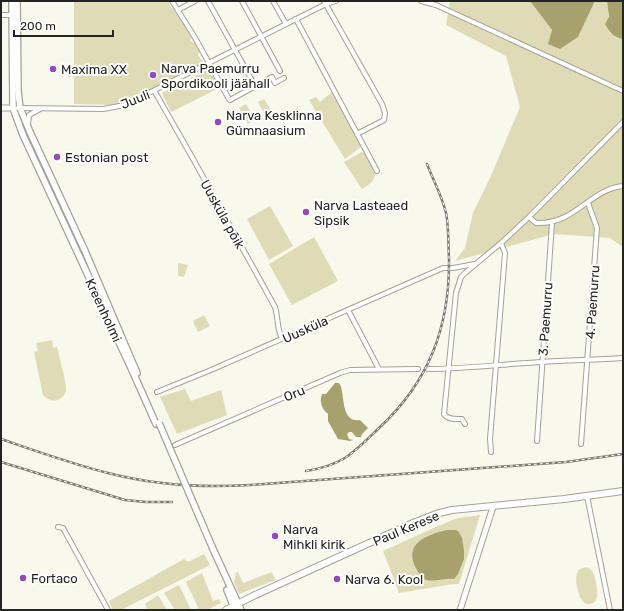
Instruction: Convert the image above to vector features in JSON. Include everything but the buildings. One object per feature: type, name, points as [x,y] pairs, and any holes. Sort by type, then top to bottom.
[{"type":"highway","name":"Paul Kerese","points":[[226,610],[426,518],[452,510],[492,507],[623,491]]},
{"type":"main road","name":"Kreenholmi","points":[[12,1],[20,108],[85,251],[235,606],[241,610]]},
{"type":"main road","name":"Kreenholmi","points":[[17,1],[14,15],[13,108],[23,135],[157,423]]},
{"type":"main road","points":[[45,182],[51,178]]},
{"type":"main road","points":[[78,254],[85,251]]},
{"type":"street","points":[[172,1],[230,100],[272,77],[275,83],[284,78]]},
{"type":"street","points":[[178,10],[195,1]]},
{"type":"street","points":[[208,1],[255,86]]},
{"type":"street","points":[[242,1],[280,71]]},
{"type":"street","points":[[273,1],[286,24]]},
{"type":"street","name":"Juuli","points":[[13,108],[117,108],[155,92],[296,19],[325,2],[336,1]]},
{"type":"street","points":[[421,1],[436,5],[623,91]]},
{"type":"street","points":[[325,2],[382,104],[385,113],[384,120],[358,134]]},
{"type":"street","points":[[1,15],[14,15]]},
{"type":"street","points":[[296,19],[377,171]]},
{"type":"street","name":"Uusküla põik","points":[[155,92],[276,307],[278,329],[282,339]]},
{"type":"street","points":[[1,108],[13,108]]},
{"type":"street","points":[[28,127],[29,115],[42,108]]},
{"type":"street","points":[[465,424],[462,419],[449,418],[444,414],[457,286],[461,277],[529,217],[623,122]]},
{"type":"street","points":[[529,217],[536,223],[552,223],[568,216],[612,187],[623,186]]},
{"type":"street","name":"4. Paemurru","points":[[581,444],[598,228],[588,203]]},
{"type":"street","name":"3. Paemurru","points":[[537,441],[552,223]]},
{"type":"street","points":[[491,452],[490,439],[505,253],[500,243]]},
{"type":"street","name":"Uusküla","points":[[157,392],[205,373],[443,268],[477,264]]},
{"type":"street","points":[[348,310],[379,369]]},
{"type":"street","points":[[428,369],[623,358]]},
{"type":"street","name":"Oru","points":[[175,445],[340,373],[350,370],[418,369]]},
{"type":"street","points":[[587,496],[610,610]]},
{"type":"street","points":[[460,610],[492,507]]},
{"type":"street","points":[[58,527],[63,528],[108,610]]},
{"type":"shaded area","points":[[74,1],[168,1],[171,8],[175,9],[193,37],[190,40],[195,43],[200,51],[198,55],[203,62],[124,103],[117,105],[74,104]]},
{"type":"shaded area","points":[[450,1],[530,1],[552,30],[578,37],[595,1],[607,1],[610,33],[616,38],[623,39],[623,247],[610,238],[554,234],[455,261],[465,248],[473,213],[490,178],[520,107],[506,56],[446,25]]},
{"type":"shaded area","points":[[530,1],[595,1],[578,37],[560,49],[548,44],[552,30]]},
{"type":"shaded area","points":[[607,1],[623,1],[623,39],[614,36],[605,24],[609,17]]},
{"type":"shaded area","points":[[209,69],[219,88],[171,112],[162,93]]},
{"type":"shaded area","points":[[333,91],[362,146],[345,159],[309,100],[316,97],[320,102]]},
{"type":"shaded area","points":[[264,99],[271,111],[265,115],[258,102]]},
{"type":"shaded area","points":[[246,104],[255,120],[248,124],[239,108]]},
{"type":"shaded area","points":[[362,152],[365,153],[374,169],[375,177],[369,185],[362,189],[344,162]]},
{"type":"shaded area","points":[[270,206],[293,246],[269,260],[247,219]]},
{"type":"shaded area","points":[[314,237],[338,281],[292,305],[269,264]]},
{"type":"shaded area","points":[[178,263],[188,265],[184,277],[178,276]]},
{"type":"shaded area","points":[[204,315],[210,326],[198,332],[193,321]]},
{"type":"shaded area","points":[[52,340],[53,348],[57,347],[66,387],[65,394],[58,400],[54,401],[43,395],[34,352],[38,351],[36,343]]},
{"type":"shaded area","points":[[335,383],[339,383],[341,387],[344,406],[349,417],[353,420],[360,420],[368,428],[361,437],[356,437],[352,432],[349,432],[347,434],[349,439],[353,440],[338,439],[328,421],[328,414],[324,410],[321,397],[322,394],[326,394]]},
{"type":"shaded area","points":[[185,389],[191,401],[221,390],[227,415],[177,434],[160,397]]},
{"type":"shaded area","points":[[480,515],[459,584],[399,593],[383,551],[458,518]]},
{"type":"shaded area","points":[[447,530],[456,530],[462,538],[464,559],[458,574],[454,579],[434,581],[425,579],[419,575],[413,561],[412,553],[414,547],[424,538]]},
{"type":"shaded area","points":[[204,554],[210,565],[121,610],[113,610],[109,601],[184,559],[188,562]]},
{"type":"shaded area","points":[[586,567],[593,572],[597,587],[597,598],[590,604],[586,604],[580,596],[576,579],[578,571]]},
{"type":"shaded area","points":[[238,572],[243,583],[272,572],[275,580],[239,594],[234,582],[236,573]]},
{"type":"shaded area","points":[[202,573],[213,601],[219,599],[221,603],[207,610],[197,610],[198,607],[186,582]]},
{"type":"shaded area","points":[[179,585],[191,610],[175,610],[164,593]]},
{"type":"shaded area","points":[[158,595],[167,610],[148,610],[145,604]]},
{"type":"railway","points":[[306,471],[338,462],[354,452],[396,411],[411,392],[433,352],[446,307],[449,258],[446,213],[440,194],[427,164]]},
{"type":"railway","points":[[1,439],[108,473],[161,483],[197,486],[250,485],[566,462],[623,454]]},
{"type":"railway","points":[[1,462],[125,500],[172,502]]},
{"type":"place","name":"Maxima XX","points":[[53,69]]},
{"type":"place","name":"Narva Paemurru Spordikooli jäähall","points":[[153,75]]},
{"type":"place","name":"Narva Kesklinna Gümnaasium","points":[[218,122]]},
{"type":"place","name":"Estonian post","points":[[57,157]]},
{"type":"place","name":"Narva Lasteaed Sipsik","points":[[306,212]]},
{"type":"place","name":"Narva Mihkli kirik","points":[[275,536]]},
{"type":"place","name":"Fortaco","points":[[23,578]]},
{"type":"place","name":"Narva 6. Kool","points":[[337,579]]}]
